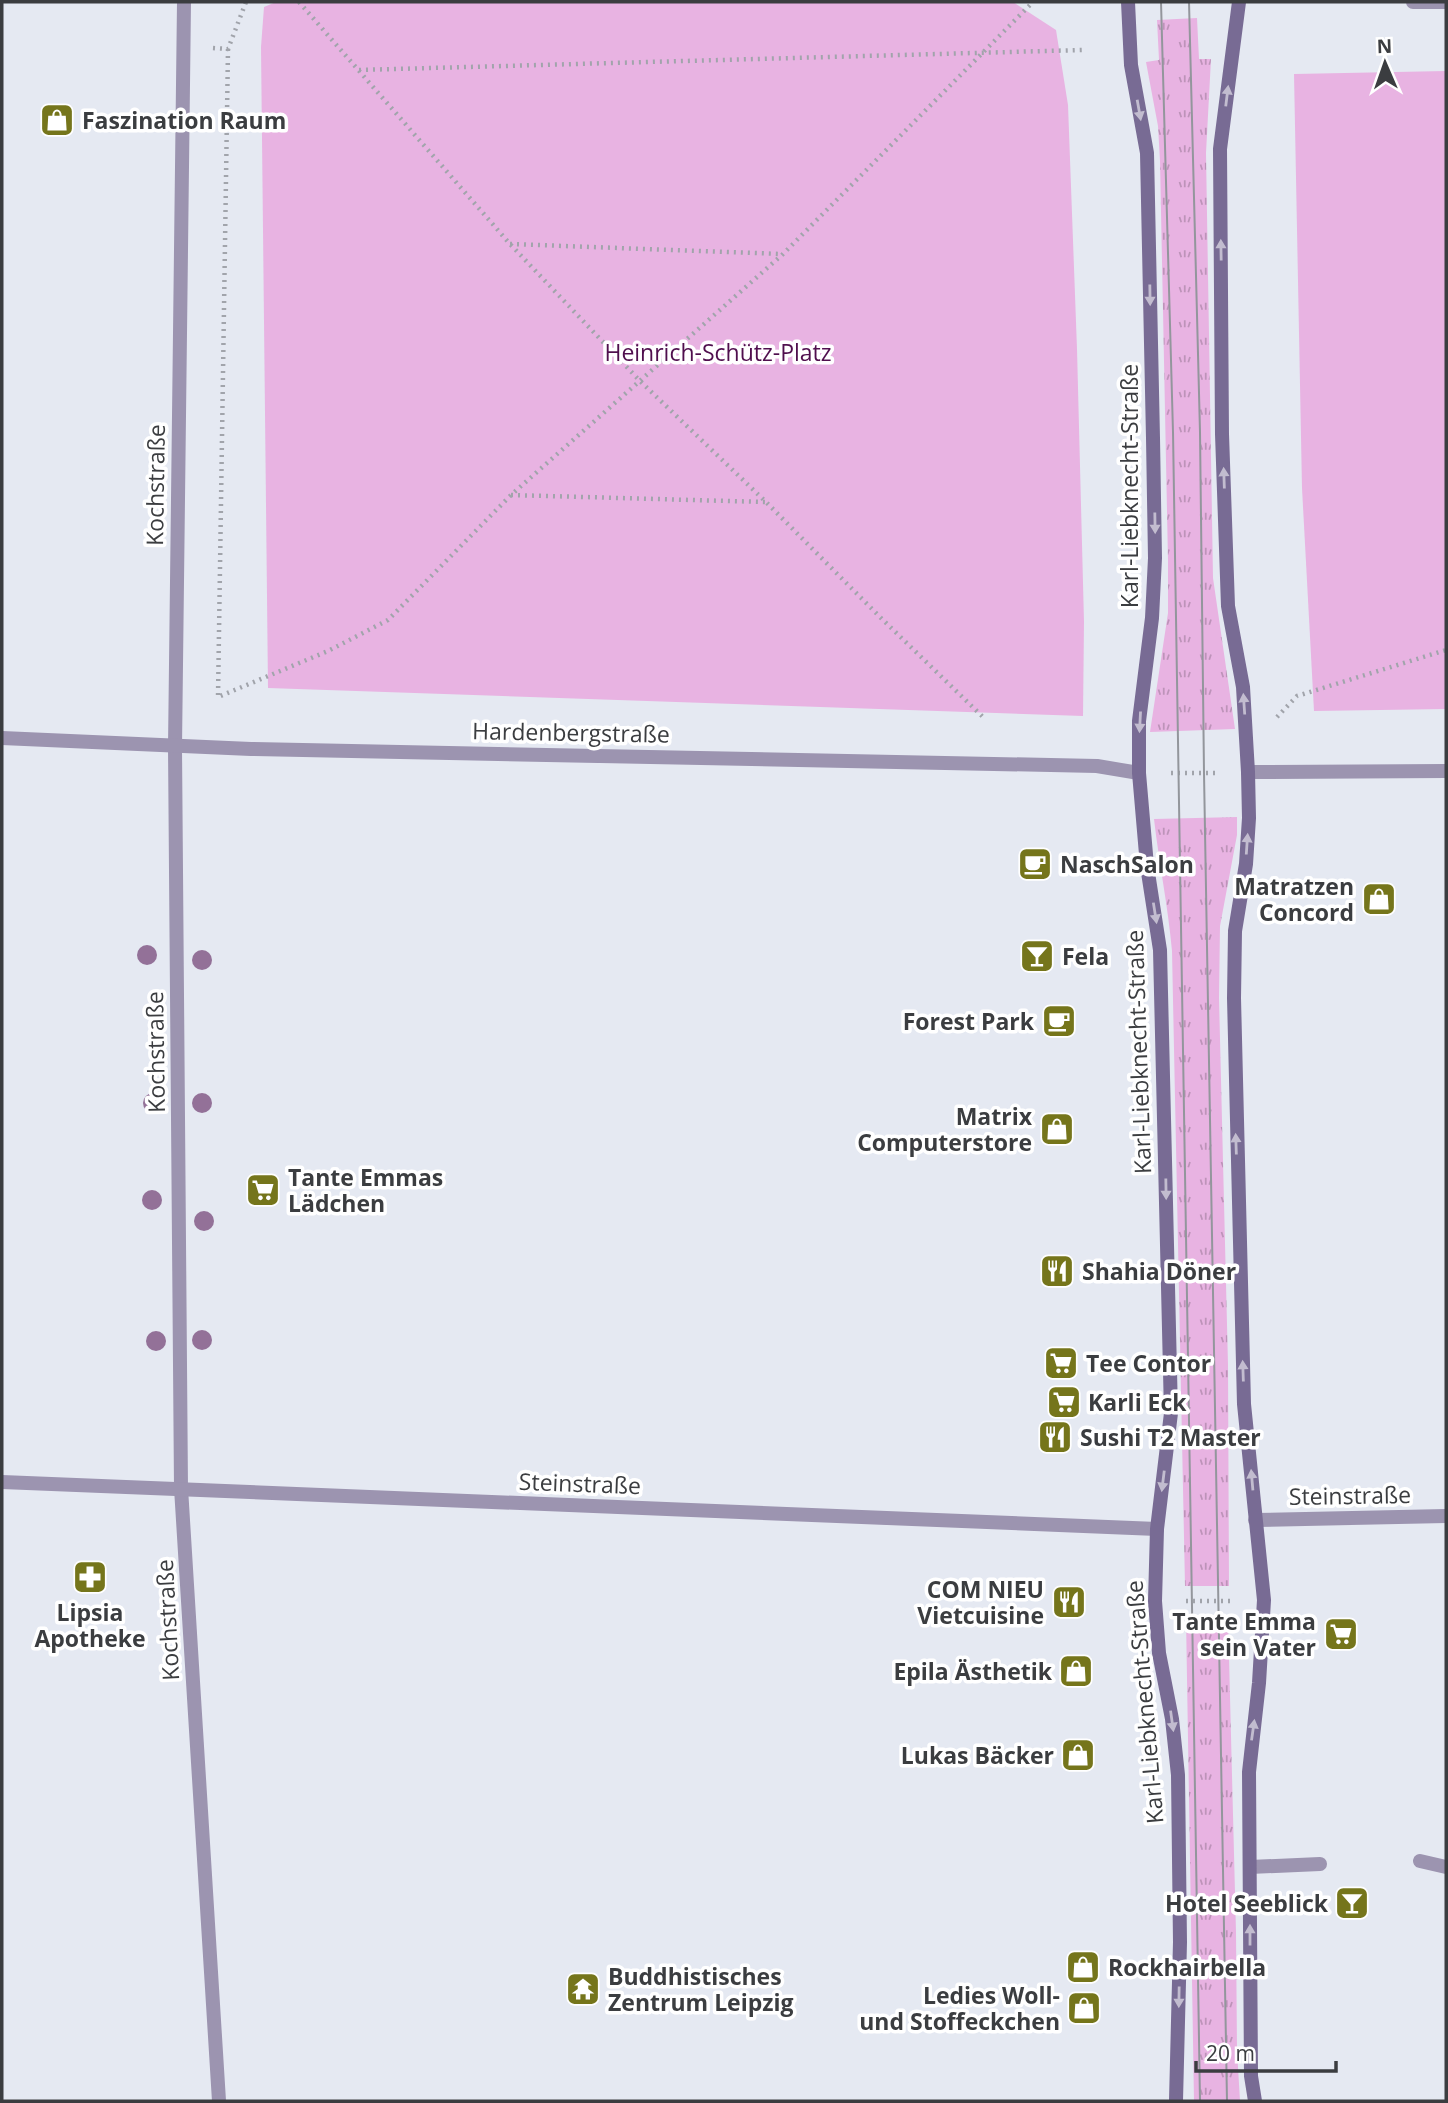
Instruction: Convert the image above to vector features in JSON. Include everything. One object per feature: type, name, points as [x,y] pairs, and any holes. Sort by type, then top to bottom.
[{"type":"main road","name":"Karl-Liebknecht-Straße","points":[[1128,2],[1131,65],[1147,153],[1155,531],[1152,618],[1139,721],[1139,773],[1147,866],[1160,950],[1171,1413],[1157,1529],[1155,1601],[1159,1653],[1172,1719],[1178,1775],[1180,1942],[1176,2101]]},
{"type":"main road","points":[[1239,2],[1220,149],[1222,434],[1228,606],[1243,688],[1248,772],[1246,864],[1235,931],[1234,998],[1244,1404],[1265,1600],[1249,1772],[1251,2076],[1255,2101]]},
{"type":"street","name":"Kochstraße","points":[[184,2],[175,747],[181,1488],[219,2101]]},
{"type":"street","points":[[1413,2],[1446,2]]},
{"type":"street","name":"Hardenbergstraße","points":[[2,738],[175,747],[1097,766],[1123,768],[1139,773]]},
{"type":"street","points":[[1248,772],[1446,771]]},
{"type":"street","name":"Steinstraße","points":[[2,1482],[1157,1529]]},
{"type":"street","name":"Steinstraße","points":[[1255,1520],[1446,1516]]},
{"type":"street","points":[[1420,1861],[1446,1867]]},
{"type":"street","points":[[1250,1867],[1320,1864]]},
{"type":"path","points":[[246,2],[229,48],[218,697],[328,651],[388,620],[510,495],[783,254],[1033,2]]},
{"type":"path","points":[[299,2],[510,244],[640,381],[985,719]]},
{"type":"path","points":[[184,47],[229,48]]},
{"type":"path","points":[[359,70],[1082,50]]},
{"type":"path","points":[[510,244],[783,254]]},
{"type":"path","points":[[510,495],[766,502]]},
{"type":"path","points":[[1275,719],[1297,696],[1446,650]]},
{"type":"path","points":[[1139,773],[1248,772]]},
{"type":"path","points":[[1155,1601],[1265,1600]]},
{"type":"green space","name":"Heinrich-Schütz-Platz","points":[[276,2],[1013,2],[1056,30],[1068,105],[1084,622],[1083,716],[268,688],[261,47],[264,7]]},
{"type":"green space","points":[[1197,18],[1199,59],[1211,59],[1206,153],[1213,578],[1235,729],[1150,732],[1168,613],[1168,561],[1160,161],[1158,126],[1146,62],[1159,60],[1157,20]]},
{"type":"green space","points":[[1446,71],[1446,709],[1314,711],[1302,488],[1294,74]]},
{"type":"green space","points":[[1237,817],[1237,835],[1220,926],[1219,998],[1228,1365],[1229,1586],[1185,1586],[1172,951],[1154,819]]},
{"type":"green space","points":[[1186,1618],[1228,1618],[1240,2101],[1194,2101]]},
{"type":"tram line","points":[[1161,2],[1173,432],[1200,2101]]},
{"type":"tram line","points":[[1189,2],[1200,432],[1227,2101]]},
{"type":"place","name":"Faszination Raum","points":[[57,120]]},
{"type":"place","name":"NaschSalon","points":[[1035,864]]},
{"type":"place","name":"Matratzen Concord","points":[[1379,899]]},
{"type":"place","name":"Fela","points":[[1037,956]]},
{"type":"place","name":"Forest Park","points":[[1059,1021]]},
{"type":"place","name":"Matrix Computerstore","points":[[1057,1129]]},
{"type":"place","name":"Tante Emmas Lädchen","points":[[263,1190]]},
{"type":"place","name":"Shahia Döner","points":[[1057,1271]]},
{"type":"place","name":"Tee Contor","points":[[1061,1363]]},
{"type":"place","name":"Karli Eck","points":[[1064,1402]]},
{"type":"place","name":"Sushi T2 Master","points":[[1055,1437]]},
{"type":"place","name":"Lipsia Apotheke","points":[[90,1577]]},
{"type":"place","name":"COM NIEU Vietcuisine","points":[[1069,1602]]},
{"type":"place","name":"Tante Emma sein Vater","points":[[1341,1634]]},
{"type":"place","name":"Epila Ästhetik","points":[[1076,1671]]},
{"type":"place","name":"Lukas Bäcker","points":[[1078,1755]]},
{"type":"place","name":"Hotel Seeblick","points":[[1352,1903]]},
{"type":"place","name":"Rockhairbella","points":[[1083,1967]]},
{"type":"place","name":"Buddhistisches Zentrum Leipzig","points":[[583,1989]]},
{"type":"place","name":"Ledies Woll- und Stoffeckchen","points":[[1084,2008]]}]
